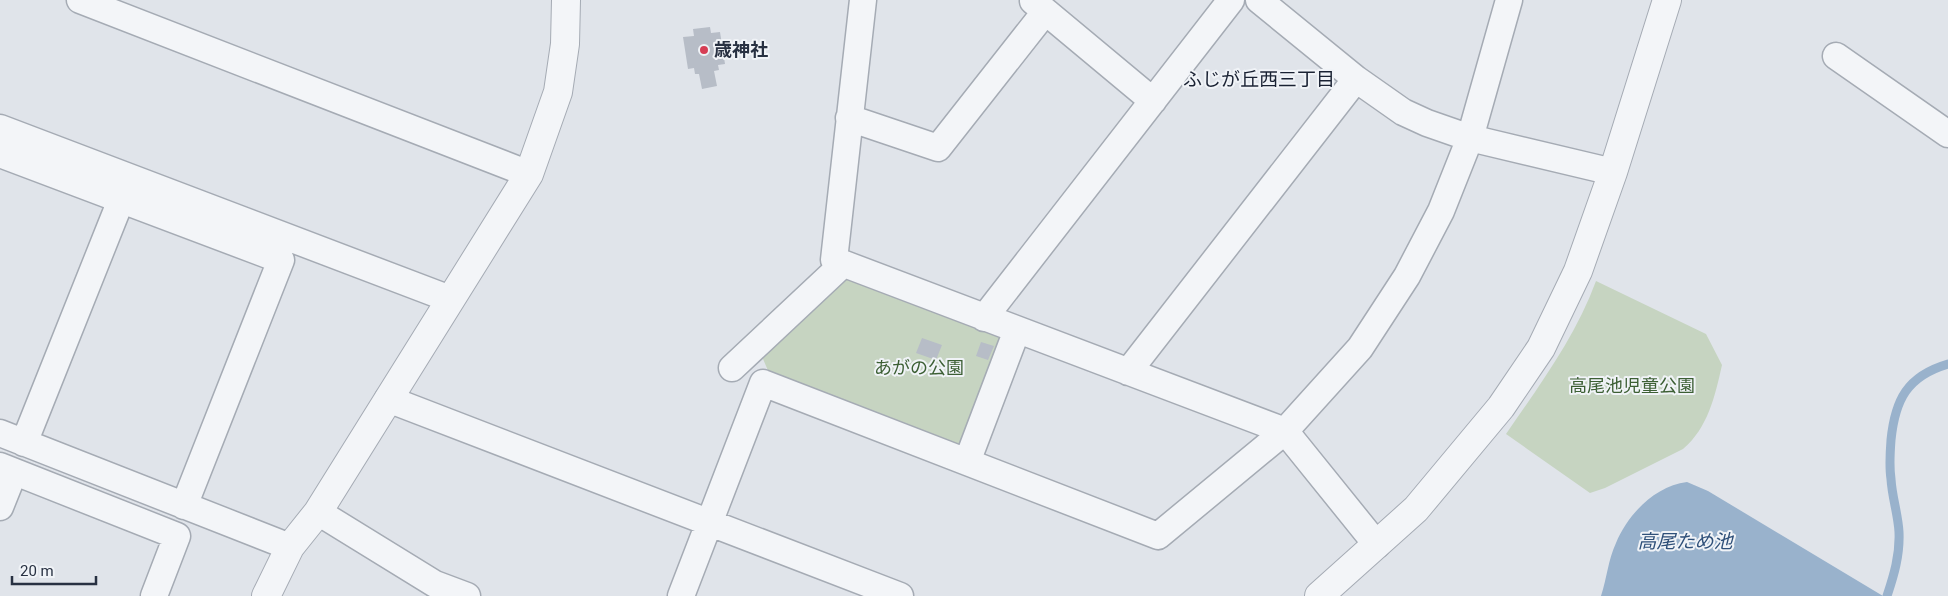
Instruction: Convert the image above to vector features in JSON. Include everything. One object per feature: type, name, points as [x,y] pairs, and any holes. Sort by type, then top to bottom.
[{"type":"street","points":[[80,0],[529,174]]},
{"type":"street","points":[[266,596],[290,547],[318,512],[529,174],[558,92],[565,44],[566,0]]},
{"type":"street","points":[[863,0],[834,260],[1285,431],[1377,545]]},
{"type":"street","points":[[984,318],[1231,0]]},
{"type":"street","points":[[1259,0],[1356,79],[1403,112],[1427,123],[1470,138],[1613,172]]},
{"type":"street","points":[[1319,596],[1416,509],[1501,407],[1541,348],[1578,271],[1613,172],[1667,0]]},
{"type":"street","points":[[681,596],[763,383],[1158,536],[1285,431],[1360,348],[1407,276],[1441,211],[1470,138],[1502,4]]},
{"type":"street","points":[[850,118],[938,148],[1039,6],[1153,101]]},
{"type":"street","points":[[1836,56],[1948,134]]},
{"type":"street","points":[[1128,372],[1356,79]]},
{"type":"street","points":[[0,128],[450,299]]},
{"type":"street","points":[[0,154],[281,260],[184,506]]},
{"type":"street","points":[[24,443],[121,200]]},
{"type":"street","points":[[732,368],[843,264]]},
{"type":"street","points":[[967,462],[1017,330]]},
{"type":"street","points":[[388,399],[900,596]]},
{"type":"street","points":[[0,433],[290,547]]},
{"type":"street","points":[[0,507],[7,469],[177,536],[154,596]]},
{"type":"street","points":[[318,512],[432,590],[467,596]]},
{"type":"green space","name":"あがの公園","points":[[844,277],[1005,338],[964,447],[769,373],[761,354]]},
{"type":"green space","name":"高尾池児童公園","points":[[1596,281],[1706,334],[1722,365],[1709,411],[1692,441],[1683,449],[1605,488],[1590,493],[1506,434],[1544,379],[1567,341],[1588,301]]},
{"type":"water","name":"高尾ため池","points":[[1687,482],[1708,491],[1883,596],[1601,596],[1613,549],[1621,532],[1635,512],[1654,495],[1664,489]]},
{"type":"building","name":"歳神社","points":[[710,27],[711,33],[720,32],[725,64],[718,65],[719,70],[714,71],[717,86],[702,89],[699,74],[695,74],[694,68],[688,69],[683,37],[694,36],[693,29]]},
{"type":"building","points":[[922,338],[942,345],[936,360],[916,353]]},
{"type":"building","points":[[981,342],[994,346],[988,360],[976,356]]},
{"type":"waterway","points":[[1887,596],[1899,549],[1898,525],[1890,464],[1891,440],[1896,413],[1900,402],[1913,383],[1922,375],[1948,364]]},
{"type":"place","name":"歳神社","points":[[704,50]]},
{"type":"district","name":"ふじが丘西三丁目","points":[[1259,79]]}]
